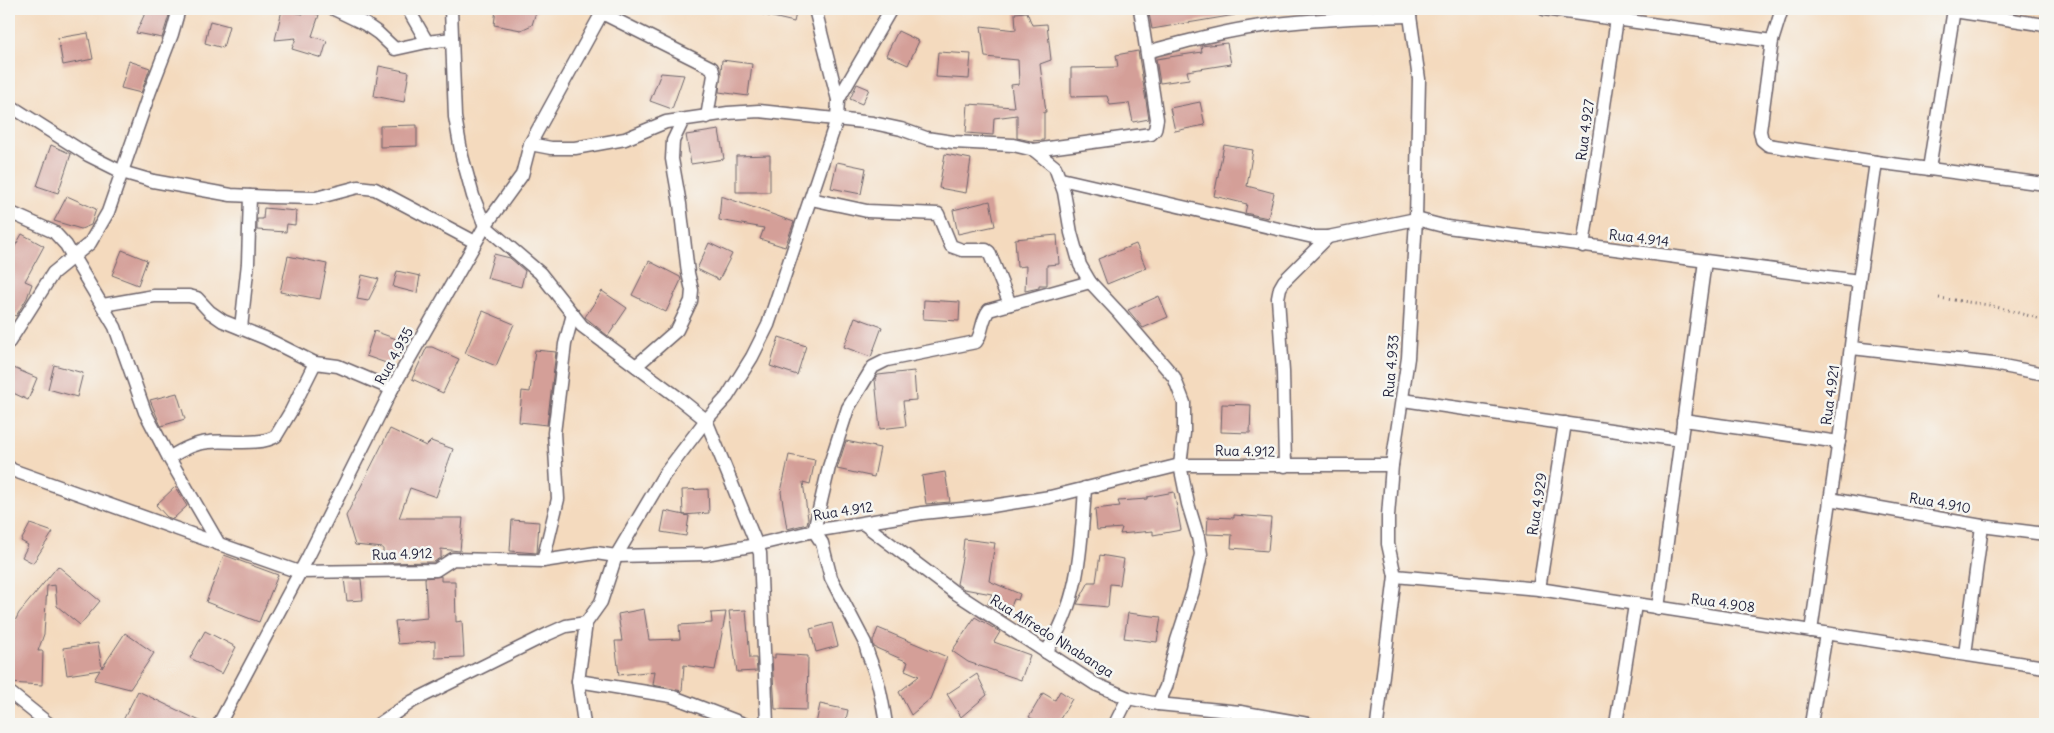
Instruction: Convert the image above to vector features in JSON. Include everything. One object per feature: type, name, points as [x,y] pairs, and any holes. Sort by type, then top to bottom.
[{"type":"street","points":[[9,342],[53,273],[90,244],[108,212],[172,34],[179,9]]},
{"type":"street","points":[[334,9],[365,24],[395,49],[452,39]]},
{"type":"street","points":[[408,9],[427,42]]},
{"type":"street","points":[[451,9],[455,117],[462,156],[473,196],[485,226],[540,273],[582,326],[706,420],[760,553],[768,724]]},
{"type":"street","points":[[584,724],[578,681],[586,623],[601,602],[616,556],[664,475],[706,420],[727,397],[752,357],[768,325],[837,119],[838,100],[815,9]]},
{"type":"street","points":[[838,100],[891,9]]},
{"type":"street","points":[[530,144],[551,148],[590,146],[625,139],[666,122],[728,113],[759,111],[873,123],[901,129],[926,138],[1013,145],[1034,150],[1151,134],[1157,125],[1140,9]]},
{"type":"street","points":[[1544,9],[1772,41]]},
{"type":"street","points":[[1782,9],[1772,41],[1760,131],[1762,140],[1768,145],[1876,162],[2045,184]]},
{"type":"street","points":[[1929,169],[1954,10],[2045,25]]},
{"type":"street","points":[[603,11],[712,68],[714,74],[707,117]]},
{"type":"street","name":"Rua 4.935","points":[[219,724],[300,572],[392,389],[485,226],[522,175],[530,144],[603,11]]},
{"type":"street","points":[[1147,52],[1189,40],[1268,25],[1410,12]]},
{"type":"street","name":"Rua 4.933","points":[[1376,724],[1395,576],[1388,544],[1388,516],[1392,465],[1408,358],[1416,219],[1419,78],[1410,12]]},
{"type":"street","name":"Rua 4.927","points":[[1583,246],[1616,19]]},
{"type":"street","points":[[9,106],[88,155],[122,172],[153,181],[231,195],[316,198],[358,187],[375,189],[476,242]]},
{"type":"street","points":[[636,366],[677,330],[691,302],[692,290],[672,159],[674,141],[683,120]]},
{"type":"street","points":[[1034,150],[1055,167],[1061,179],[1071,233],[1080,265],[1090,282],[1174,377],[1184,403],[1184,433],[1180,465],[1201,554],[1193,591],[1166,687],[1158,704]]},
{"type":"street","name":"Rua 4.921","points":[[1811,631],[1839,442],[1876,162]]},
{"type":"street","points":[[1061,179],[1313,237],[1328,237],[1416,219]]},
{"type":"street","points":[[241,328],[248,262],[250,196]]},
{"type":"street","points":[[811,199],[867,211],[938,214],[951,246],[957,249],[986,250],[989,252],[1010,304]]},
{"type":"street","points":[[9,212],[54,232],[66,245],[115,327],[145,412],[169,458],[219,544]]},
{"type":"street","name":"Rua 4.914","points":[[1416,219],[1447,227],[1859,281]]},
{"type":"street","points":[[1285,466],[1283,372],[1278,298],[1284,281],[1328,237]]},
{"type":"street","points":[[1658,608],[1705,261]]},
{"type":"street","points":[[886,724],[881,694],[865,643],[831,578],[822,543],[814,530],[828,467],[848,408],[873,367],[887,360],[976,342],[980,338],[984,316],[989,310],[1090,282]]},
{"type":"street","points":[[103,305],[154,296],[189,296],[198,298],[210,312],[223,321],[315,363],[338,366],[392,389]]},
{"type":"street","points":[[542,560],[558,499],[554,433],[565,344],[573,314]]},
{"type":"street","points":[[1852,348],[1994,364],[2045,374]]},
{"type":"street","points":[[169,458],[181,450],[208,442],[260,440],[276,436],[292,411],[315,363]]},
{"type":"street","points":[[1403,400],[1680,440]]},
{"type":"street","points":[[1683,420],[1839,442]]},
{"type":"street","name":"Rua 4.929","points":[[1539,589],[1565,424]]},
{"type":"street","name":"Rua 4.912","points":[[10,470],[300,572],[436,570],[453,559],[542,560],[596,553],[616,556],[706,554],[756,545],[814,530],[864,524],[922,513],[992,506],[1050,497],[1180,465],[1392,465]]},
{"type":"street","points":[[1046,652],[1059,633],[1081,560],[1085,488]]},
{"type":"street","name":"Rua 4.910","points":[[1830,499],[1982,526],[2045,534]]},
{"type":"street","name":"Rua Alfredo Nhabanga","points":[[864,524],[954,592],[1095,684],[1128,698],[1158,704],[1240,712],[1308,724]]},
{"type":"street","points":[[1965,654],[1982,526]]},
{"type":"street","name":"Rua 4.908","points":[[1395,576],[1539,589],[2045,667]]},
{"type":"street","points":[[1616,724],[1635,605]]},
{"type":"street","points":[[379,724],[413,702],[548,634],[566,626],[586,623]]},
{"type":"street","points":[[1811,724],[1826,634]]},
{"type":"street","points":[[578,681],[671,696],[744,724]]},
{"type":"street","points":[[9,692],[49,724]]},
{"type":"street","points":[[1115,724],[1128,698]]},
{"type":"street","points":[[1235,724],[1240,712]]},
{"type":"path","points":[[1939,298],[1989,305],[2045,320]]},
{"type":"building","points":[[147,9],[170,12],[162,38],[136,33]]},
{"type":"building","points":[[496,9],[537,9],[532,25],[521,30],[494,25]]},
{"type":"building","points":[[760,9],[797,9],[794,22],[760,14]]},
{"type":"building","points":[[1148,9],[1235,9],[1235,15],[1152,29]]},
{"type":"building","points":[[282,10],[303,14],[305,10],[319,15],[312,36],[327,41],[322,58],[292,49],[296,38],[275,40]]},
{"type":"building","points":[[1027,12],[1032,25],[1047,24],[1051,60],[1040,64],[1046,112],[1044,112],[1044,140],[1031,141],[1017,138],[1017,115],[994,118],[993,135],[966,133],[968,104],[1014,107],[1011,85],[1019,84],[1018,60],[985,57],[981,26],[1016,30],[1015,13]]},
{"type":"building","points":[[210,21],[229,26],[223,48],[205,43]]},
{"type":"building","points":[[898,31],[919,41],[908,65],[886,55]]},
{"type":"building","points":[[88,33],[93,59],[63,65],[58,38]]},
{"type":"building","points":[[1227,43],[1231,64],[1187,71],[1189,79],[1160,83],[1156,59],[1202,52],[1201,46]]},
{"type":"building","points":[[1138,51],[1149,119],[1133,122],[1129,103],[1110,105],[1107,96],[1071,97],[1071,68],[1118,67],[1116,55]]},
{"type":"building","points":[[938,52],[971,54],[969,79],[936,77]]},
{"type":"building","points":[[722,60],[752,64],[748,96],[719,92]]},
{"type":"building","points":[[129,61],[150,68],[141,93],[121,88]]},
{"type":"building","points":[[379,66],[409,72],[404,102],[374,96]]},
{"type":"building","points":[[661,73],[684,75],[672,109],[650,101]]},
{"type":"building","points":[[857,84],[869,89],[862,104],[850,99]]},
{"type":"building","points":[[1200,102],[1205,125],[1175,131],[1170,108]]},
{"type":"building","points":[[417,125],[417,146],[380,147],[380,126]]},
{"type":"building","points":[[719,130],[724,159],[691,164],[686,135]]},
{"type":"building","points":[[51,145],[71,154],[58,193],[37,186]]},
{"type":"building","points":[[1224,145],[1253,150],[1247,186],[1274,193],[1268,218],[1245,213],[1247,204],[1214,196]]},
{"type":"building","points":[[945,154],[971,159],[966,193],[939,188]]},
{"type":"building","points":[[770,155],[770,192],[736,192],[736,156]]},
{"type":"building","points":[[837,162],[866,168],[861,194],[831,188]]},
{"type":"building","points":[[67,196],[96,209],[91,225],[81,229],[54,221]]},
{"type":"building","points":[[721,196],[794,222],[785,247],[760,239],[764,228],[719,220]]},
{"type":"building","points":[[990,201],[995,226],[958,234],[953,210]]},
{"type":"building","points":[[264,208],[296,211],[295,225],[287,224],[286,232],[257,230],[257,219],[263,219]]},
{"type":"building","points":[[22,234],[44,246],[25,281],[32,284],[27,298],[16,316],[9,313],[9,276],[12,268],[9,266],[9,257]]},
{"type":"building","points":[[1057,235],[1059,264],[1047,265],[1047,285],[1039,285],[1039,288],[1025,291],[1026,266],[1017,267],[1015,239]]},
{"type":"building","points":[[709,243],[732,254],[719,280],[697,269]]},
{"type":"building","points":[[1136,244],[1146,268],[1107,284],[1098,259]]},
{"type":"building","points":[[122,250],[147,260],[138,285],[112,275]]},
{"type":"building","points":[[494,254],[510,258],[525,271],[521,287],[487,278]]},
{"type":"building","points":[[288,256],[327,264],[320,299],[280,292]]},
{"type":"building","points":[[649,261],[680,277],[681,280],[666,312],[632,295]]},
{"type":"building","points":[[397,271],[420,276],[417,293],[393,287]]},
{"type":"building","points":[[362,275],[379,279],[368,301],[357,299]]},
{"type":"building","points":[[602,291],[627,308],[608,336],[585,317]]},
{"type":"building","points":[[1159,296],[1168,317],[1143,328],[1128,310]]},
{"type":"building","points":[[924,300],[960,302],[959,321],[923,319]]},
{"type":"building","points":[[483,311],[514,324],[496,366],[465,353]]},
{"type":"building","points":[[855,317],[882,327],[871,357],[844,347]]},
{"type":"building","points":[[374,331],[405,342],[389,364],[366,356]]},
{"type":"building","points":[[779,337],[806,346],[797,375],[770,366]]},
{"type":"building","points":[[427,347],[432,347],[459,359],[443,393],[412,379]]},
{"type":"building","points":[[535,350],[556,352],[547,425],[519,422],[522,391],[530,392]]},
{"type":"building","points":[[54,365],[83,373],[77,397],[48,389]]},
{"type":"building","points":[[9,366],[37,378],[28,400],[9,391]]},
{"type":"building","points":[[914,371],[916,400],[903,401],[906,426],[880,429],[875,379],[878,375]]},
{"type":"building","points":[[177,393],[185,419],[161,426],[150,400]]},
{"type":"building","points":[[1222,404],[1251,405],[1250,433],[1221,432]]},
{"type":"building","points":[[390,429],[426,446],[431,441],[453,449],[436,497],[410,488],[399,518],[463,518],[460,551],[441,549],[441,557],[434,562],[383,563],[383,548],[355,545],[346,516]]},
{"type":"building","points":[[846,441],[880,448],[874,477],[837,469]]},
{"type":"building","points":[[789,455],[815,460],[810,484],[803,482],[807,524],[787,529],[781,492]]},
{"type":"building","points":[[945,472],[950,502],[926,504],[922,476]]},
{"type":"building","points":[[175,487],[187,506],[173,519],[167,517],[156,505]]},
{"type":"building","points":[[708,489],[709,513],[683,515],[682,490]]},
{"type":"building","points":[[1174,492],[1181,530],[1153,535],[1153,531],[1120,534],[1122,528],[1097,530],[1095,509],[1120,506],[1118,501],[1147,499],[1147,497]]},
{"type":"building","points":[[665,511],[689,516],[686,536],[661,532]]},
{"type":"building","points":[[1234,515],[1271,518],[1268,551],[1231,548],[1232,535],[1207,534],[1208,517],[1234,518]]},
{"type":"building","points":[[512,520],[539,522],[537,553],[510,551]]},
{"type":"building","points":[[30,524],[53,532],[33,563],[22,557],[28,545],[21,541]]},
{"type":"building","points":[[964,539],[995,543],[989,581],[1020,594],[1018,600],[1014,599],[1007,617],[988,604],[992,594],[964,589],[957,584]]},
{"type":"building","points":[[224,555],[278,575],[259,622],[206,602]]},
{"type":"building","points":[[1100,555],[1124,559],[1120,585],[1110,584],[1108,607],[1077,604],[1089,582],[1096,582]]},
{"type":"building","points":[[58,566],[100,601],[80,625],[57,606],[55,585],[47,586],[44,634],[38,651],[43,651],[42,685],[9,683],[11,629],[19,613]]},
{"type":"building","points":[[441,576],[441,581],[455,581],[456,622],[462,621],[464,657],[435,658],[435,641],[398,644],[395,621],[427,618],[425,578]]},
{"type":"building","points":[[344,579],[361,579],[363,600],[347,601]]},
{"type":"building","points":[[644,609],[649,640],[680,639],[679,625],[712,623],[711,613],[726,612],[715,670],[684,665],[682,691],[653,685],[655,671],[619,675],[615,641],[622,641],[618,614]]},
{"type":"building","points":[[746,610],[750,658],[756,658],[757,671],[737,672],[729,611]]},
{"type":"building","points":[[1128,613],[1161,617],[1157,642],[1124,638]]},
{"type":"building","points":[[975,617],[1000,632],[994,642],[1030,655],[1021,680],[968,662],[952,651]]},
{"type":"building","points":[[832,623],[838,646],[816,652],[810,629]]},
{"type":"building","points":[[878,628],[947,657],[930,699],[911,715],[899,692],[919,676],[905,670],[908,662],[874,647],[873,641]]},
{"type":"building","points":[[205,631],[236,647],[222,674],[190,658]]},
{"type":"building","points":[[125,633],[154,653],[130,689],[94,680],[100,670],[67,675],[63,648],[98,643],[102,668]]},
{"type":"building","points":[[775,654],[808,656],[807,710],[775,709],[772,658],[775,658]]},
{"type":"building","points":[[977,674],[987,695],[961,717],[947,694]]},
{"type":"building","points":[[138,691],[206,724],[121,724]]},
{"type":"building","points":[[1060,691],[1072,699],[1057,724],[1042,724],[1029,717],[1043,693],[1055,700]]},
{"type":"building","points":[[820,704],[848,710],[845,724],[816,724]]}]
